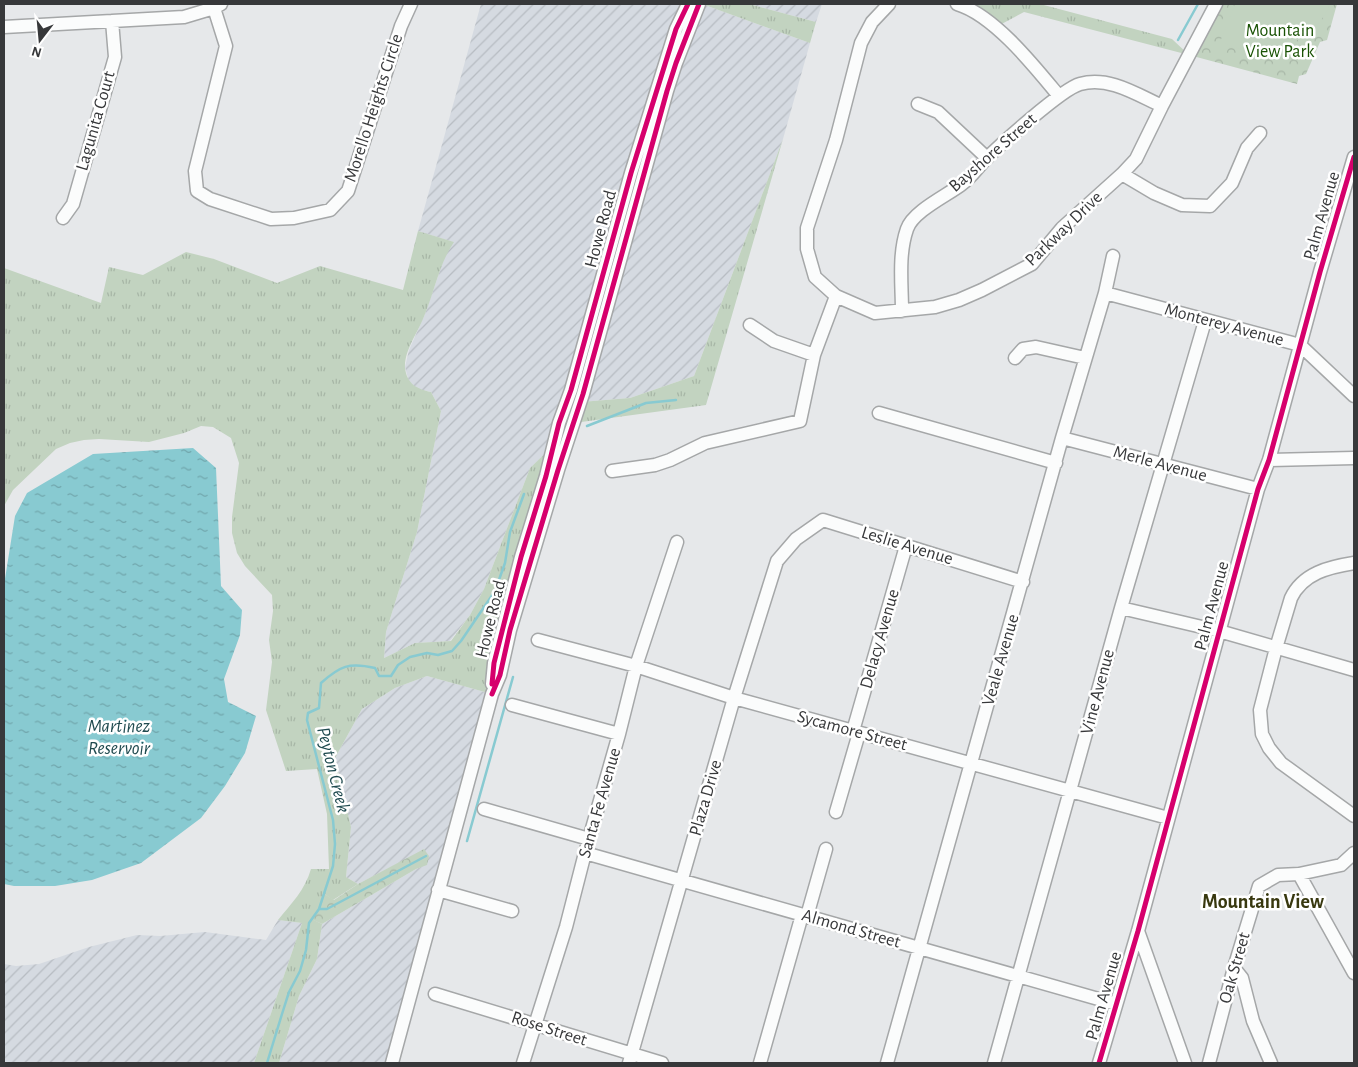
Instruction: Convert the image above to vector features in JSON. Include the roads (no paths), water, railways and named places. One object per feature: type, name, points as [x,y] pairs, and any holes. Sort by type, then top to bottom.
[{"type":"street","name":"Morello Heights Circle","points":[[217,6],[226,46],[195,171],[197,191],[210,198],[271,219],[278,219],[294,218],[330,210],[348,191],[401,26],[411,4]]},
{"type":"street","name":"Howe Road","points":[[492,694],[494,663],[502,628],[546,476],[559,423],[571,390],[630,173],[676,29],[688,4]]},
{"type":"street","name":"Howe Road","points":[[392,1063],[492,694],[500,676],[510,630],[583,394],[667,90],[699,4]]},
{"type":"street","name":"Parkway Drive","points":[[889,4],[872,22],[861,43],[836,140],[807,228],[807,249],[815,276],[836,296],[875,313],[902,312],[959,300],[1032,264],[1062,228],[1136,159],[1216,4]]},
{"type":"street","points":[[957,4],[964,6],[996,27],[1041,74],[1059,96]]},
{"type":"street","points":[[4,27],[184,17],[217,6]]},
{"type":"street","name":"Lagunita Court","points":[[63,218],[73,204],[115,57],[112,21]]},
{"type":"street","name":"Bayshore Street","points":[[902,312],[902,254],[907,226],[927,206],[964,183],[987,158],[1059,96],[1078,84],[1099,81],[1123,87],[1162,106]]},
{"type":"street","points":[[918,104],[938,112],[987,158]]},
{"type":"street","points":[[1122,174],[1154,193],[1182,206],[1210,206],[1232,183],[1246,148],[1260,133]]},
{"type":"street","name":"Palm Avenue","points":[[1099,1063],[1138,931],[1258,489],[1269,460],[1354,157]]},
{"type":"street","name":"Veale Avenue","points":[[886,1063],[1062,438],[1105,293],[1113,256]]},
{"type":"street","name":"Monterey Avenue","points":[[1105,293],[1300,346],[1354,396]]},
{"type":"street","points":[[612,471],[655,465],[705,443],[800,421],[814,355],[836,296]]},
{"type":"street","name":"Vine Avenue","points":[[994,1063],[1121,608],[1205,321]]},
{"type":"street","points":[[750,325],[774,341],[814,355]]},
{"type":"street","points":[[1015,358],[1023,349],[1036,347],[1085,358]]},
{"type":"street","points":[[879,413],[1056,464]]},
{"type":"street","name":"Merle Avenue","points":[[1062,438],[1258,489]]},
{"type":"street","points":[[1269,460],[1354,458]]},
{"type":"street","name":"Leslie Avenue","points":[[796,539],[823,520],[1023,582]]},
{"type":"street","name":"Plaza Drive","points":[[630,1059],[734,698],[777,562],[796,539]]},
{"type":"street","name":"Santa Fe Avenue","points":[[523,1063],[566,927],[585,853],[620,734],[636,666],[677,542]]},
{"type":"street","name":"Delacy Avenue","points":[[836,812],[906,546]]},
{"type":"street","points":[[1354,563],[1322,569],[1311,575],[1295,590],[1276,648],[1260,710],[1262,734],[1269,748],[1281,763],[1354,816]]},
{"type":"street","points":[[1121,608],[1219,631],[1354,670]]},
{"type":"street","name":"Sycamore Street","points":[[538,640],[636,666],[734,698],[1168,818]]},
{"type":"street","points":[[512,705],[620,734]]},
{"type":"street","points":[[484,810],[589,839]]},
{"type":"street","points":[[760,1063],[826,849]]},
{"type":"street","name":"Almond Street","points":[[585,853],[1116,1004]]},
{"type":"street","name":"Oak Street","points":[[1209,1063],[1234,968],[1259,886],[1278,875],[1299,874],[1341,865],[1354,854]]},
{"type":"street","points":[[1299,874],[1354,973]]},
{"type":"street","points":[[438,890],[512,911]]},
{"type":"street","points":[[1138,931],[1185,1063]]},
{"type":"street","points":[[1234,968],[1242,978],[1253,1021],[1271,1063]]},
{"type":"street","name":"Rose Street","points":[[435,994],[499,1013],[630,1059],[662,1063]]},
{"type":"water","name":"Martinez Reservoir","points":[[193,448],[216,468],[221,586],[242,610],[240,635],[224,679],[228,702],[256,716],[245,753],[225,786],[201,818],[141,863],[92,880],[55,886],[14,886],[4,884],[4,585],[15,516],[27,493],[93,454]]},
{"type":"waterway","name":"Peyton Creek","points":[[1178,40],[1198,4]]},
{"type":"waterway","name":"Peyton Creek","points":[[587,426],[646,403],[676,400]]},
{"type":"waterway","name":"Peyton Creek","points":[[267,1063],[289,992],[300,971],[306,950],[309,923],[319,909],[333,866],[335,844],[333,820],[307,720],[308,713],[319,708],[321,683],[345,667],[366,666],[375,668],[379,676],[391,676],[398,665],[410,657],[427,653],[438,655],[452,651],[495,591],[505,563],[510,532],[524,494]]},
{"type":"waterway","points":[[467,841],[513,677]]},
{"type":"waterway","points":[[319,909],[327,909],[426,856]]},
{"type":"district","name":"Mountain View","points":[[1263,902]]},
{"type":"park label","name":"Mountain View Park","points":[[1280,41]]}]
